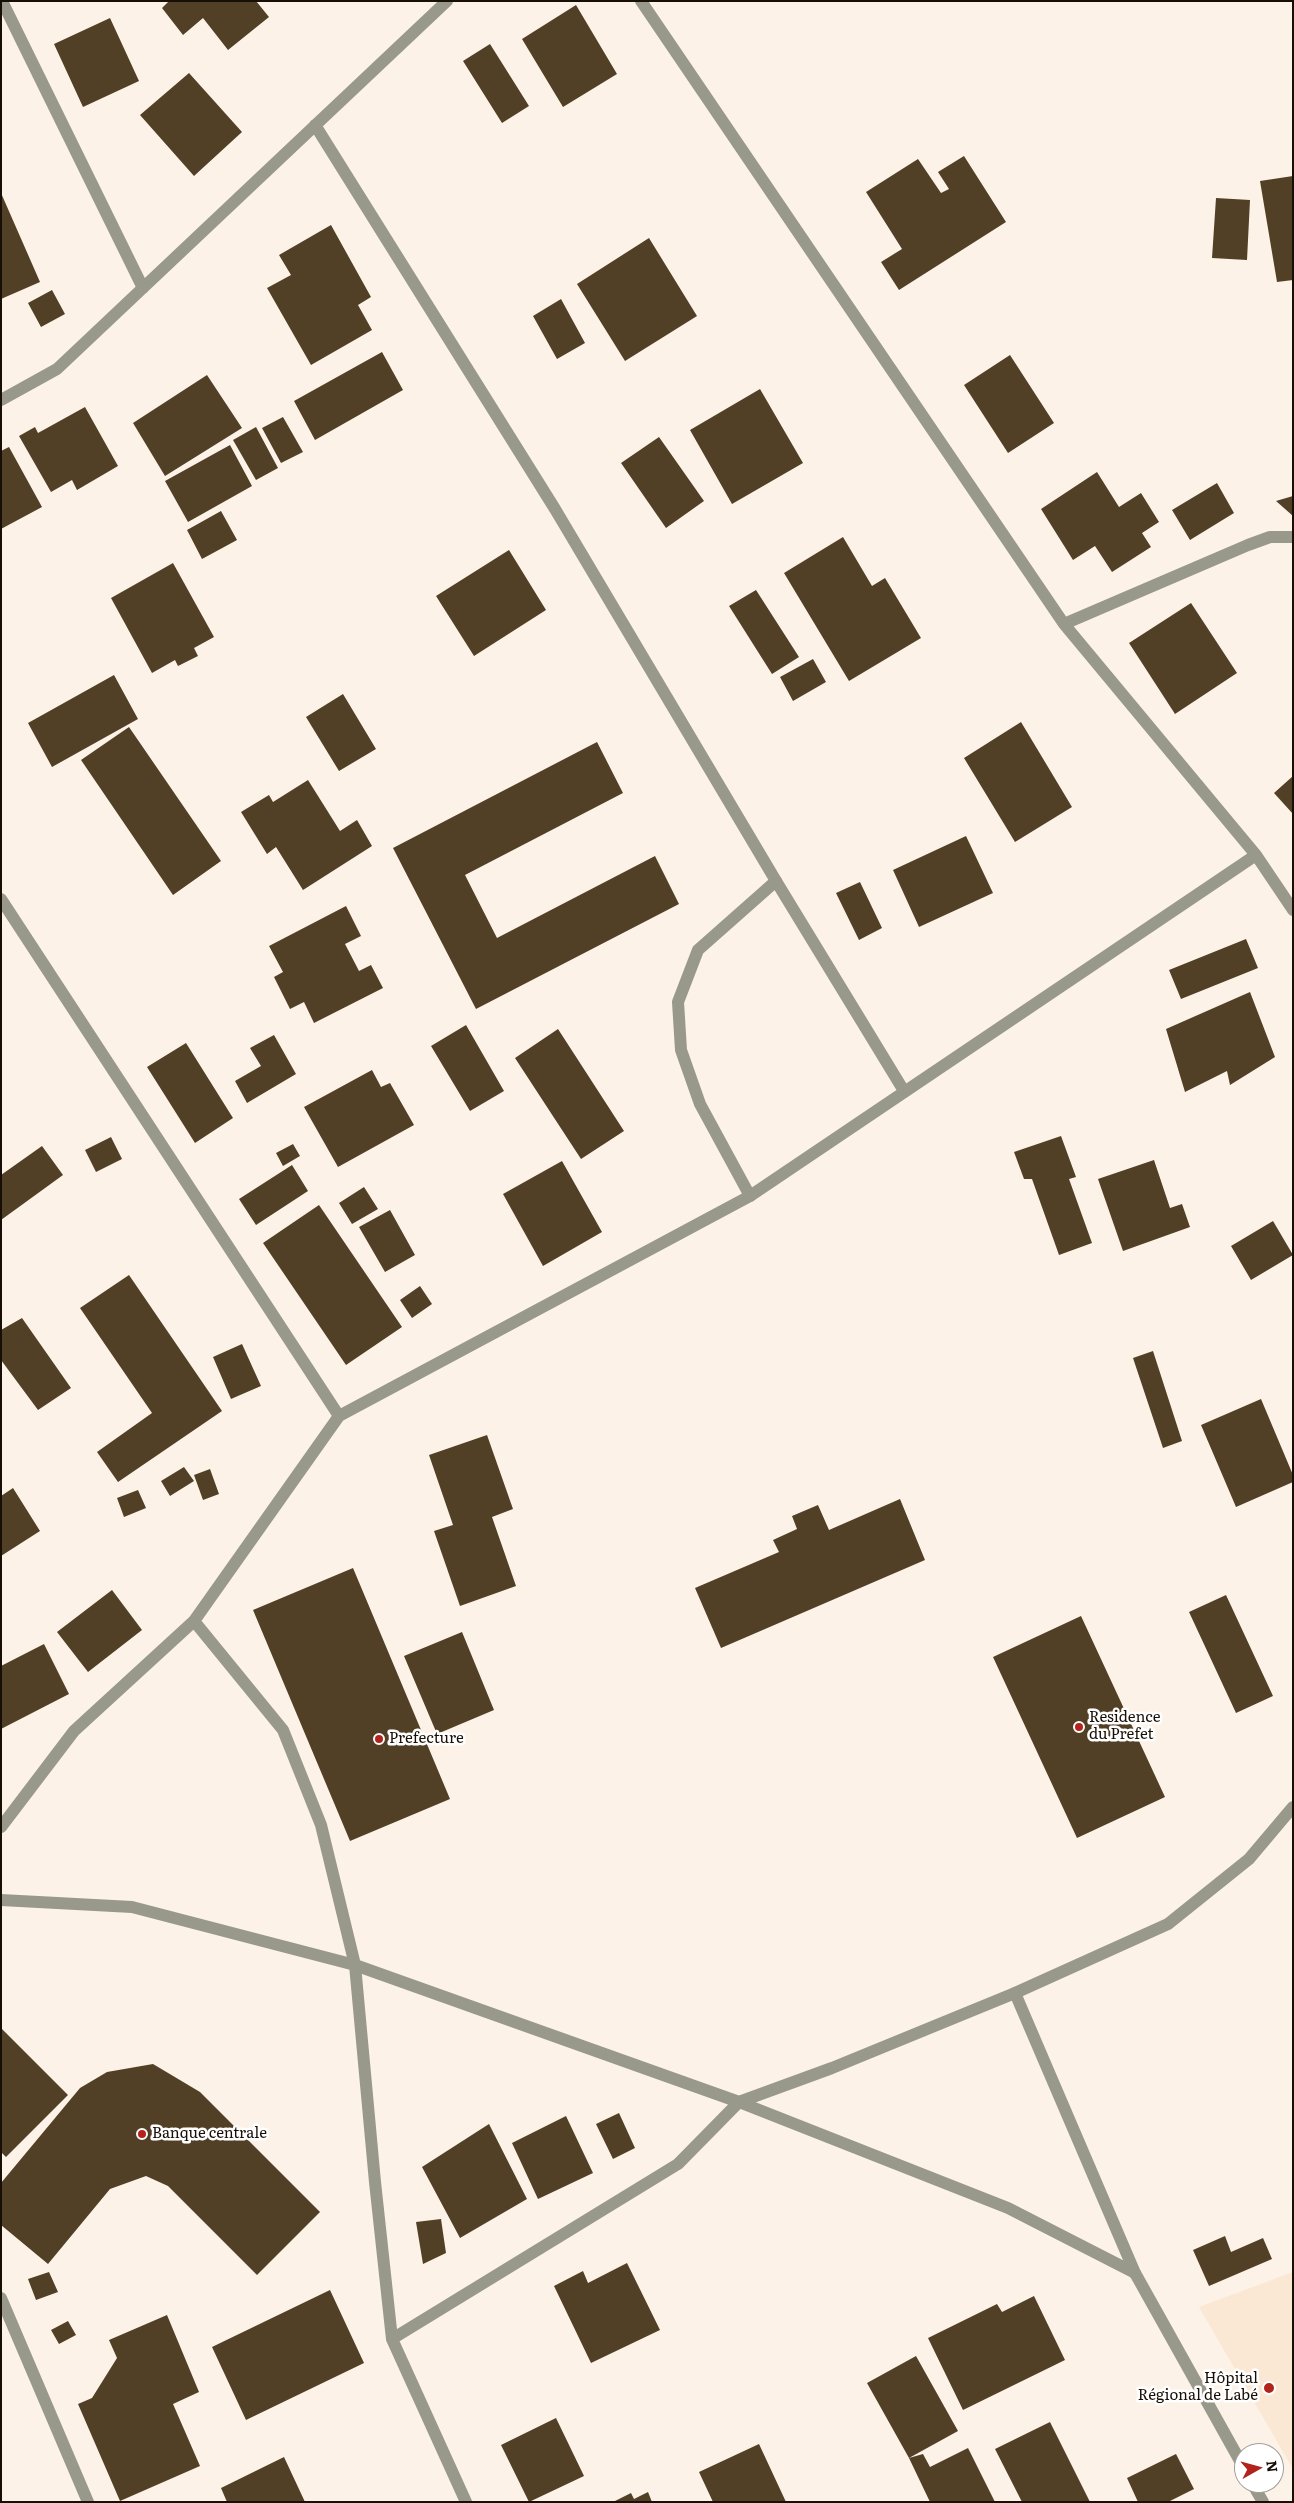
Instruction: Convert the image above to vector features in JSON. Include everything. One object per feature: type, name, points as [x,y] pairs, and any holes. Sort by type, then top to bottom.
[{"type":"street","points":[[2,1],[143,288]]},
{"type":"street","points":[[1,400],[57,369],[447,1]]},
{"type":"street","points":[[640,1],[1064,624],[1256,855],[1293,910]]},
{"type":"street","points":[[314,125],[555,509],[776,881],[904,1091]]},
{"type":"street","points":[[1064,624],[1248,545],[1270,537],[1293,537]]},
{"type":"street","points":[[1,1827],[74,1731],[194,1622],[339,1416],[750,1196],[1256,855]]},
{"type":"street","points":[[750,1196],[700,1104],[681,1050],[678,1002],[698,950],[776,881]]},
{"type":"street","points":[[1,899],[339,1416]]},
{"type":"street","points":[[194,1622],[283,1730],[321,1825],[355,1965],[392,2339],[466,2502]]},
{"type":"street","points":[[392,2339],[678,2164],[739,2102],[832,2068],[1015,1992],[1168,1924],[1249,1859],[1293,1807]]},
{"type":"street","points":[[1,1900],[132,1907],[355,1965],[739,2102],[1008,2208],[1134,2273]]},
{"type":"street","points":[[1015,1992],[1134,2273],[1234,2450]]},
{"type":"street","points":[[1,2298],[88,2502]]},
{"type":"shaded area","name":"Hôpital Régional de Labé","points":[[1293,2272],[1293,2469],[1284,2453],[1284,2443],[1278,2443],[1199,2307]]},
{"type":"building","points":[[169,1],[256,1],[269,17],[228,50],[203,18],[183,35],[162,8]]},
{"type":"building","points":[[576,5],[617,74],[563,107],[522,39]]},
{"type":"building","points":[[110,18],[139,81],[83,107],[54,44]]},
{"type":"building","points":[[490,44],[529,106],[502,123],[463,61]]},
{"type":"building","points":[[189,73],[242,132],[194,176],[140,115]]},
{"type":"building","points":[[964,156],[1006,222],[899,290],[881,262],[902,249],[866,192],[918,159],[941,193],[949,189],[938,172]]},
{"type":"building","points":[[1293,176],[1293,280],[1277,282],[1260,181]]},
{"type":"building","points":[[1,193],[40,282],[1,299]]},
{"type":"building","points":[[1216,198],[1250,200],[1247,260],[1212,258]]},
{"type":"building","points":[[331,225],[371,297],[358,305],[372,330],[311,365],[267,288],[291,275],[279,255]]},
{"type":"building","points":[[649,238],[697,316],[625,361],[577,284]]},
{"type":"building","points":[[52,290],[65,314],[41,327],[28,303]]},
{"type":"building","points":[[561,299],[585,343],[557,359],[533,316]]},
{"type":"building","points":[[382,352],[403,390],[315,440],[294,401]]},
{"type":"building","points":[[1010,355],[1054,423],[1008,453],[964,385]]},
{"type":"building","points":[[207,375],[242,428],[165,476],[133,423]]},
{"type":"building","points":[[760,389],[803,463],[732,504],[690,430]]},
{"type":"building","points":[[85,407],[118,466],[77,490],[72,480],[51,492],[19,436],[35,427],[38,433]]},
{"type":"building","points":[[283,417],[303,452],[281,463],[262,428]]},
{"type":"building","points":[[256,427],[278,468],[256,480],[233,440]]},
{"type":"building","points":[[659,437],[704,501],[666,528],[621,463]]},
{"type":"building","points":[[230,445],[252,486],[188,522],[165,481]]},
{"type":"building","points":[[9,447],[42,507],[1,529],[1,451]]},
{"type":"building","points":[[1097,472],[1119,507],[1141,493],[1159,522],[1142,533],[1151,547],[1112,572],[1095,546],[1073,560],[1041,509]]},
{"type":"building","points":[[1217,483],[1234,513],[1190,540],[1172,510]]},
{"type":"building","points":[[1293,496],[1293,516],[1276,501]]},
{"type":"building","points":[[221,511],[237,540],[202,559],[187,530]]},
{"type":"building","points":[[843,537],[872,586],[885,578],[921,638],[849,681],[784,573]]},
{"type":"building","points":[[509,550],[546,610],[474,656],[436,596]]},
{"type":"building","points":[[173,563],[214,637],[194,648],[198,656],[178,666],[175,660],[152,673],[111,598]]},
{"type":"building","points":[[756,590],[799,657],[772,674],[729,606]]},
{"type":"building","points":[[1191,603],[1237,673],[1175,714],[1129,643]]},
{"type":"building","points":[[813,659],[826,682],[793,701],[780,677]]},
{"type":"building","points":[[114,675],[138,719],[52,767],[28,723]]},
{"type":"building","points":[[343,694],[376,749],[339,771],[306,717]]},
{"type":"building","points":[[1021,722],[1072,807],[1015,842],[964,758]]},
{"type":"building","points":[[129,727],[221,861],[173,895],[81,760]]},
{"type":"building","points":[[597,742],[623,793],[465,875],[497,938],[655,856],[679,904],[476,1009],[393,848]]},
{"type":"building","points":[[1293,776],[1293,814],[1274,793]]},
{"type":"building","points":[[308,780],[340,831],[357,820],[372,846],[303,890],[276,847],[267,854],[241,812],[269,795],[273,802]]},
{"type":"building","points":[[966,836],[993,893],[919,927],[893,870]]},
{"type":"building","points":[[860,882],[882,928],[859,940],[836,893]]},
{"type":"building","points":[[346,906],[361,936],[345,944],[359,971],[371,965],[383,988],[314,1023],[304,1002],[290,1009],[274,977],[283,972],[269,946]]},
{"type":"building","points":[[1246,939],[1258,968],[1181,999],[1169,970]]},
{"type":"building","points":[[1250,992],[1275,1057],[1230,1085],[1227,1071],[1185,1092],[1166,1029]]},
{"type":"building","points":[[466,1025],[504,1091],[470,1111],[431,1046]]},
{"type":"building","points":[[558,1029],[624,1131],[581,1159],[515,1058]]},
{"type":"building","points":[[274,1035],[296,1074],[247,1103],[235,1081],[261,1066],[250,1048]]},
{"type":"building","points":[[186,1043],[233,1118],[195,1143],[147,1067]]},
{"type":"building","points":[[372,1070],[381,1087],[390,1083],[414,1125],[338,1167],[304,1107]]},
{"type":"building","points":[[1061,1136],[1076,1177],[1069,1179],[1092,1243],[1059,1255],[1032,1179],[1024,1179],[1014,1152]]},
{"type":"building","points":[[111,1137],[122,1159],[96,1172],[85,1150]]},
{"type":"building","points":[[293,1144],[300,1156],[283,1166],[276,1153]]},
{"type":"building","points":[[42,1146],[63,1175],[1,1220],[1,1175]]},
{"type":"building","points":[[1154,1160],[1170,1208],[1182,1204],[1190,1227],[1123,1251],[1098,1179]]},
{"type":"building","points":[[562,1161],[602,1232],[543,1266],[503,1194]]},
{"type":"building","points":[[292,1165],[308,1191],[256,1225],[239,1199]]},
{"type":"building","points":[[364,1187],[378,1209],[352,1224],[339,1203]]},
{"type":"building","points":[[319,1205],[402,1327],[346,1365],[263,1243]]},
{"type":"building","points":[[390,1210],[415,1255],[385,1272],[359,1227]]},
{"type":"building","points":[[1273,1221],[1293,1255],[1251,1280],[1231,1246]]},
{"type":"building","points":[[129,1275],[222,1411],[118,1482],[97,1452],[152,1413],[80,1308]]},
{"type":"building","points":[[420,1286],[432,1304],[412,1318],[400,1300]]},
{"type":"building","points":[[22,1318],[71,1388],[38,1410],[1,1360],[1,1330]]},
{"type":"building","points":[[242,1344],[261,1386],[231,1399],[213,1357]]},
{"type":"building","points":[[1153,1351],[1182,1441],[1163,1448],[1133,1358]]},
{"type":"building","points":[[1261,1399],[1293,1475],[1293,1482],[1236,1507],[1201,1425]]},
{"type":"building","points":[[487,1435],[513,1509],[492,1517],[516,1586],[460,1606],[434,1531],[453,1525],[429,1455]]},
{"type":"building","points":[[184,1467],[194,1481],[170,1496],[161,1481]]},
{"type":"building","points":[[210,1469],[219,1494],[203,1500],[194,1475]]},
{"type":"building","points":[[13,1488],[40,1531],[1,1556],[1,1496]]},
{"type":"building","points":[[138,1490],[146,1508],[124,1517],[117,1498]]},
{"type":"building","points":[[900,1499],[925,1560],[721,1648],[695,1588],[779,1552],[773,1540],[797,1529],[792,1516],[818,1505],[829,1530]]},
{"type":"building","points":[[353,1568],[450,1799],[350,1841],[253,1610]]},
{"type":"building","points":[[112,1590],[142,1630],[88,1672],[57,1632]]},
{"type":"building","points":[[1226,1595],[1273,1696],[1236,1713],[1189,1612]]},
{"type":"building","name":"Residence du Prefet","points":[[1081,1616],[1165,1797],[1077,1838],[993,1657]]},
{"type":"building","points":[[462,1632],[494,1710],[437,1734],[404,1656]]},
{"type":"building","points":[[44,1644],[69,1694],[1,1729],[1,1666]]},
{"type":"building","points":[[1,2028],[68,2095],[6,2157],[1,2152]]},
{"type":"building","name":"Banque centrale","points":[[153,2064],[200,2092],[320,2212],[257,2275],[168,2186],[146,2176],[110,2189],[48,2264],[1,2225],[1,2183],[80,2088],[107,2072]]},
{"type":"building","points":[[619,2113],[635,2148],[613,2159],[596,2124]]},
{"type":"building","points":[[566,2116],[593,2173],[538,2199],[512,2143]]},
{"type":"building","points":[[489,2124],[527,2199],[460,2238],[422,2167]]},
{"type":"building","points":[[441,2219],[446,2253],[423,2264],[416,2222]]},
{"type":"building","points":[[1225,2236],[1231,2252],[1263,2238],[1272,2259],[1209,2286],[1193,2250]]},
{"type":"building","points":[[627,2263],[660,2330],[591,2363],[554,2286],[583,2271],[588,2283]]},
{"type":"building","points":[[49,2272],[58,2292],[36,2300],[28,2279]]},
{"type":"building","points":[[330,2290],[364,2363],[246,2420],[212,2347]]},
{"type":"building","points":[[1034,2296],[1065,2360],[963,2410],[928,2338],[997,2304],[1002,2312]]},
{"type":"building","points":[[167,2315],[199,2392],[173,2404],[200,2466],[120,2501],[78,2404],[92,2398],[117,2358],[109,2340]]},
{"type":"building","points":[[68,2321],[76,2335],[59,2344],[51,2330]]},
{"type":"building","points":[[916,2356],[958,2431],[909,2458],[867,2383]]},
{"type":"building","points":[[556,2418],[584,2476],[529,2502],[501,2445]]},
{"type":"building","points":[[1050,2422],[1090,2502],[1022,2502],[995,2449]]},
{"type":"building","points":[[759,2444],[786,2502],[713,2502],[699,2472]]},
{"type":"building","points":[[968,2448],[995,2502],[930,2502],[909,2458],[923,2454],[930,2467]]},
{"type":"building","points":[[1176,2454],[1194,2489],[1168,2502],[1138,2502],[1127,2478]]},
{"type":"building","points":[[284,2457],[305,2502],[227,2502],[221,2488]]},
{"type":"building","points":[[648,2492],[652,2502],[613,2502],[631,2493],[634,2499]]},
{"type":"place","name":"Residence du Prefet","points":[[1079,1727]]},
{"type":"place","name":"Prefecture","points":[[379,1739]]},
{"type":"place","name":"Banque centrale","points":[[142,2134]]},
{"type":"place","name":"Hôpital Régional de Labé","points":[[1269,2388]]}]
